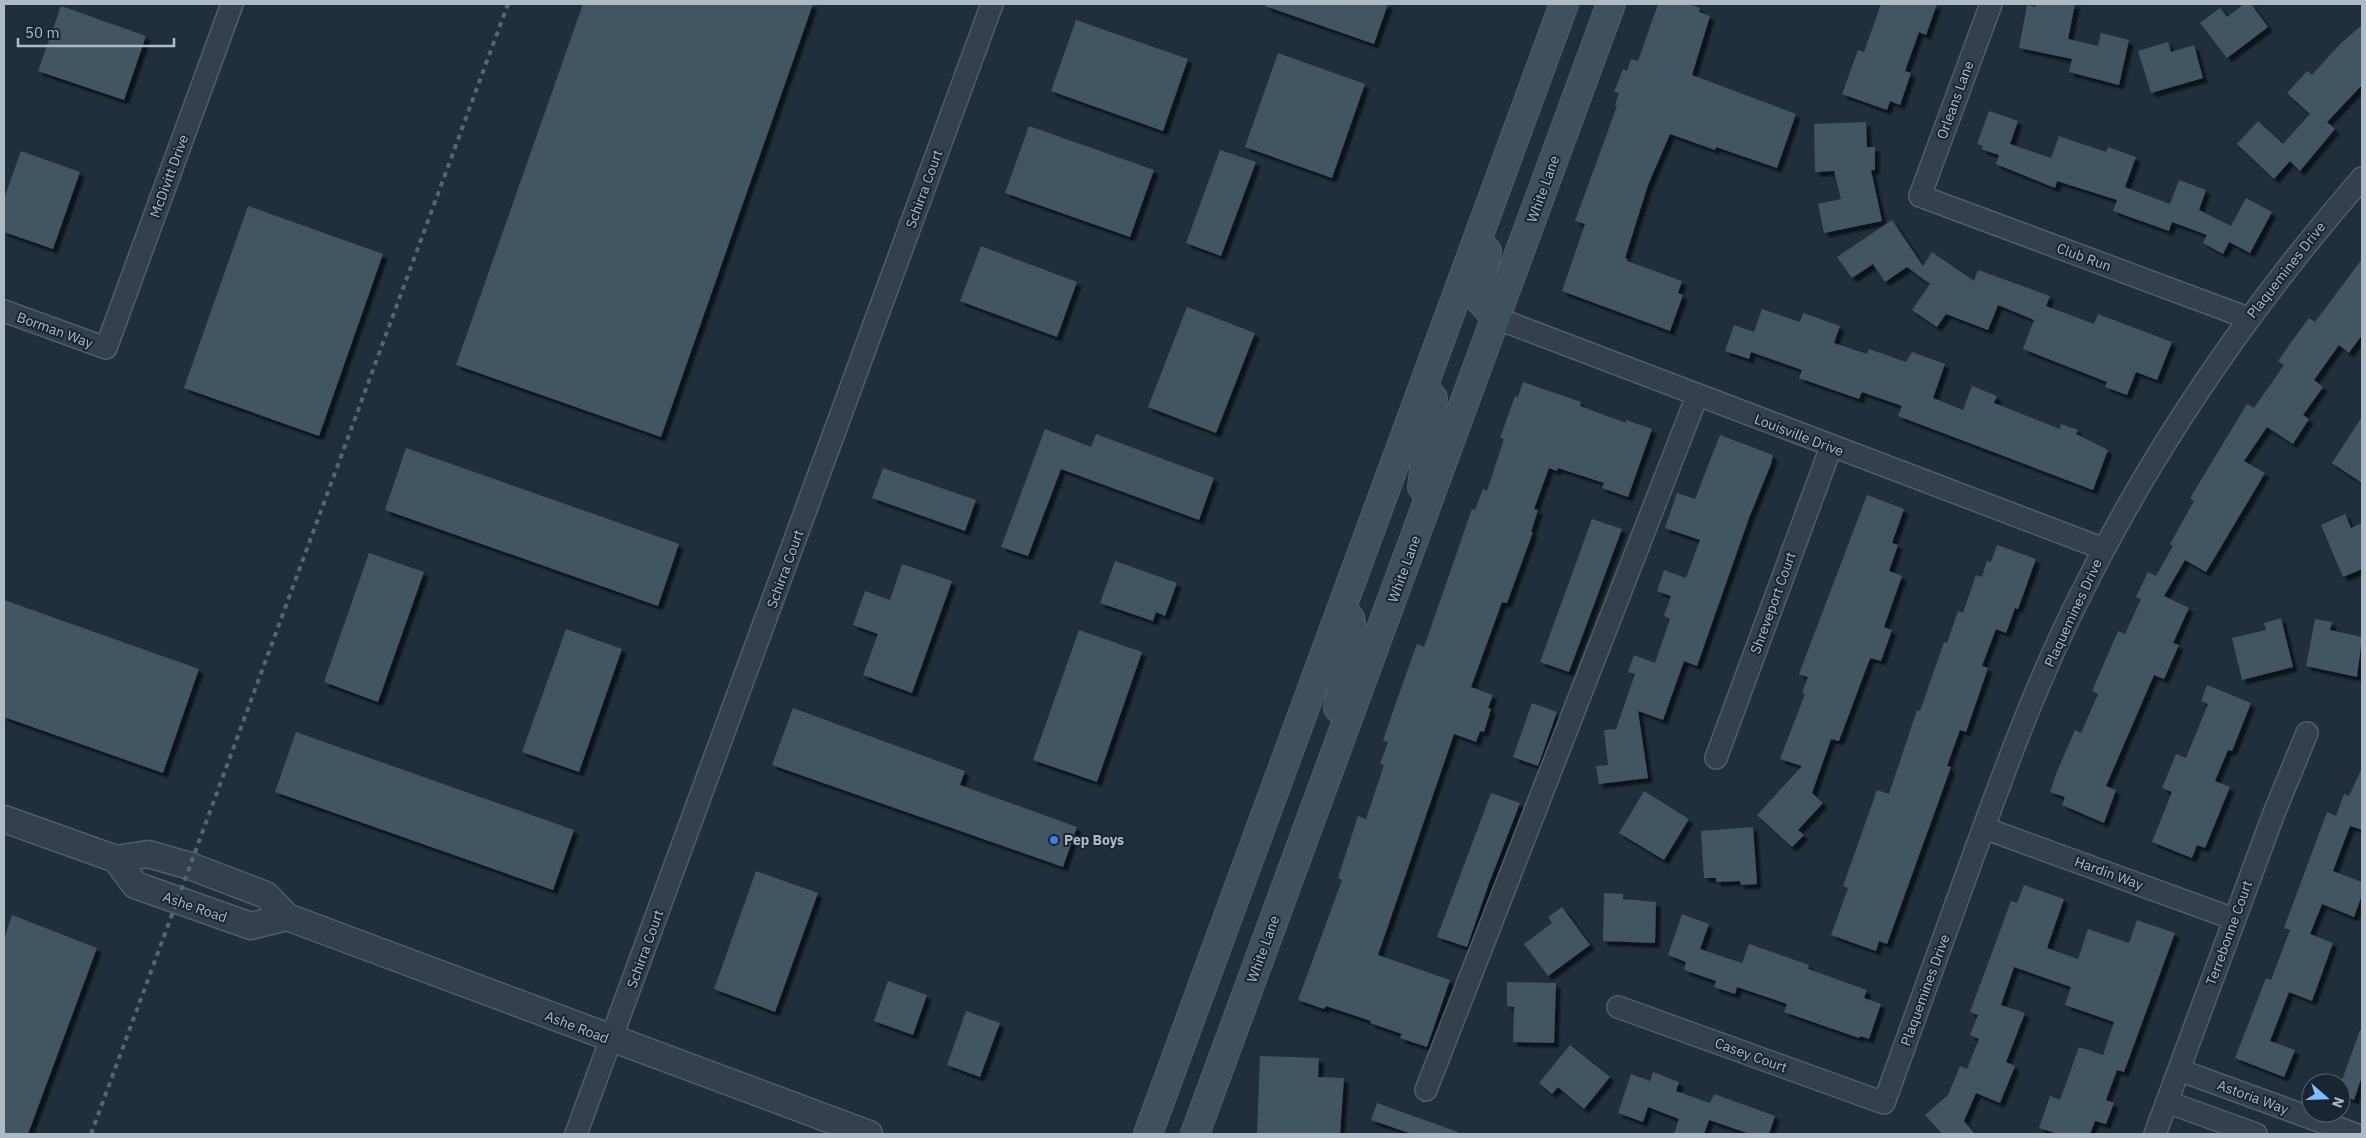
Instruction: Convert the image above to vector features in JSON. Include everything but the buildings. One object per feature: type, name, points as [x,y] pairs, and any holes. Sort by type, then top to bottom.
[{"type":"main road","points":[[1148,1134],[1564,4]]},
{"type":"main road","name":"White Lane","points":[[1196,1134],[1611,4]]},
{"type":"main road","points":[[1496,318],[1480,300],[1480,282],[1515,136]]},
{"type":"main road","points":[[1417,533],[1433,398],[1423,386]]},
{"type":"main road","points":[[1322,793],[1353,634],[1350,618],[1341,611]]},
{"type":"street","name":"McDivitt Drive","points":[[106,348],[232,4]]},
{"type":"street","name":"Schirra Court","points":[[576,1134],[992,4]]},
{"type":"street","name":"Orleans Lane","points":[[1920,196],[1991,4]]},
{"type":"street","name":"Plaquemines Drive","points":[[1884,1103],[2034,696],[2104,548],[2192,398],[2248,318],[2313,234],[2362,178]]},
{"type":"street","name":"Club Run","points":[[1920,196],[2248,318]]},
{"type":"street","name":"Borman Way","points":[[4,311],[106,348]]},
{"type":"street","name":"Louisville Drive","points":[[1496,318],[1831,447],[2104,548]]},
{"type":"street","points":[[1426,1090],[1697,396]]},
{"type":"street","name":"Shreveport Court","points":[[1716,758],[1831,447]]},
{"type":"street","name":"Terrebonne Court","points":[[2155,1134],[2274,813],[2307,733]]},
{"type":"street","name":"Ashe Road","points":[[4,820],[116,859],[148,854],[190,866],[266,895],[287,917],[612,1040],[868,1134]]},
{"type":"street","name":"Hardin Way","points":[[1984,828],[2234,919]]},
{"type":"street","name":"Ashe Road","points":[[116,859],[135,885],[242,923],[251,926],[287,917]]},
{"type":"street","name":"Casey Court","points":[[1618,1007],[1884,1103]]},
{"type":"street","name":"Astoria Way","points":[[2179,1070],[2355,1134]]},
{"type":"street","points":[[2167,1102],[2256,1134]]},
{"type":"railway","points":[[91,1134],[508,4]]},
{"type":"place","name":"Pep Boys","points":[[1054,840]]}]
